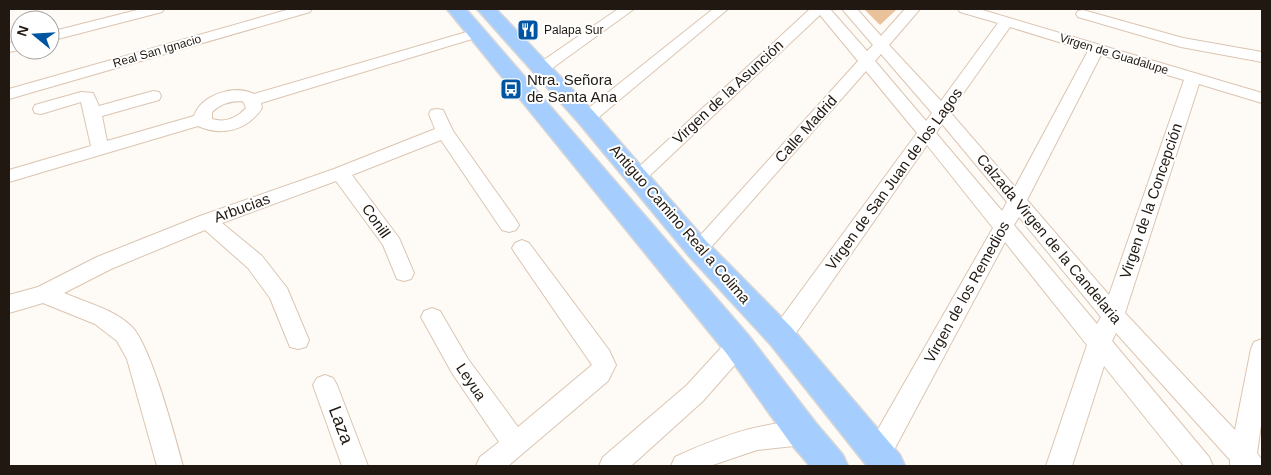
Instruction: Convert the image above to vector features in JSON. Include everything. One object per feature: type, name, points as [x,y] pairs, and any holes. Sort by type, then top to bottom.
[{"type":"main road","name":"Antiguo Camino Real a Colima","points":[[472,19],[542,69],[638,176],[698,248],[782,336],[883,460]]},
{"type":"main road","name":"Antiguo Camino Real a Colima","points":[[472,19],[738,346],[831,466]]},
{"type":"street","points":[[60,34],[157,9]]},
{"type":"street","name":"Real San Ignacio","points":[[9,94],[305,9]]},
{"type":"street","points":[[542,69],[627,9]]},
{"type":"street","points":[[587,118],[722,9]]},
{"type":"street","name":"Virgen de la Asunción","points":[[638,176],[818,9]]},
{"type":"street","name":"Calzada Virgen de la Candelaria","points":[[823,9],[1200,466]]},
{"type":"street","name":"Calzada Virgen de la Candelaria","points":[[849,9],[941,112],[1113,315],[1246,463]]},
{"type":"street","name":"Calle Madrid","points":[[698,248],[913,9]]},
{"type":"street","name":"Virgen de Guadalupe","points":[[965,9],[1262,98]]},
{"type":"street","points":[[1083,14],[1181,42],[1260,54]]},
{"type":"street","points":[[202,118],[206,108],[221,98],[240,96],[252,100],[364,67],[387,63],[472,19]]},
{"type":"street","name":"Virgen de San Juan de los Lagos","points":[[782,336],[1007,21]]},
{"type":"street","name":"Virgen de los Remedios","points":[[883,460],[1016,200],[1096,49]]},
{"type":"street","name":"Virgen de la Concepción","points":[[1059,466],[1099,344],[1113,315],[1194,78]]},
{"type":"street","points":[[40,109],[85,96],[93,114],[100,148]]},
{"type":"street","points":[[93,114],[153,96]]},
{"type":"street","points":[[202,118],[204,122],[214,126],[235,123],[252,112],[254,108],[252,100]]},
{"type":"street","points":[[437,114],[445,132],[509,225]]},
{"type":"street","points":[[9,176],[202,118]]},
{"type":"street","name":"Arbucias","points":[[9,304],[44,294],[104,263],[207,221],[340,173],[445,132]]},
{"type":"street","name":"Conill","points":[[340,173],[392,243],[404,273]]},
{"type":"street","points":[[207,221],[255,262],[279,294],[298,340]]},
{"type":"street","points":[[489,466],[600,374],[604,365],[601,357],[522,248]]},
{"type":"street","points":[[44,294],[103,318],[125,334],[138,357],[170,466]]},
{"type":"street","name":"Leyua","points":[[432,316],[460,366],[515,444]]},
{"type":"street","points":[[612,466],[695,393],[738,346]]},
{"type":"street","points":[[1246,463],[1262,349]]},
{"type":"street","name":"Laza","points":[[325,385],[355,466]]},
{"type":"street","points":[[684,466],[752,438],[779,433],[803,432]]},
{"type":"shaded area","points":[[864,9],[897,9],[880,25]]},
{"type":"place","name":"Palapa Sur","points":[[528,30]]},
{"type":"place","name":"Ntra. Señora de Santa Ana","points":[[511,89]]}]
